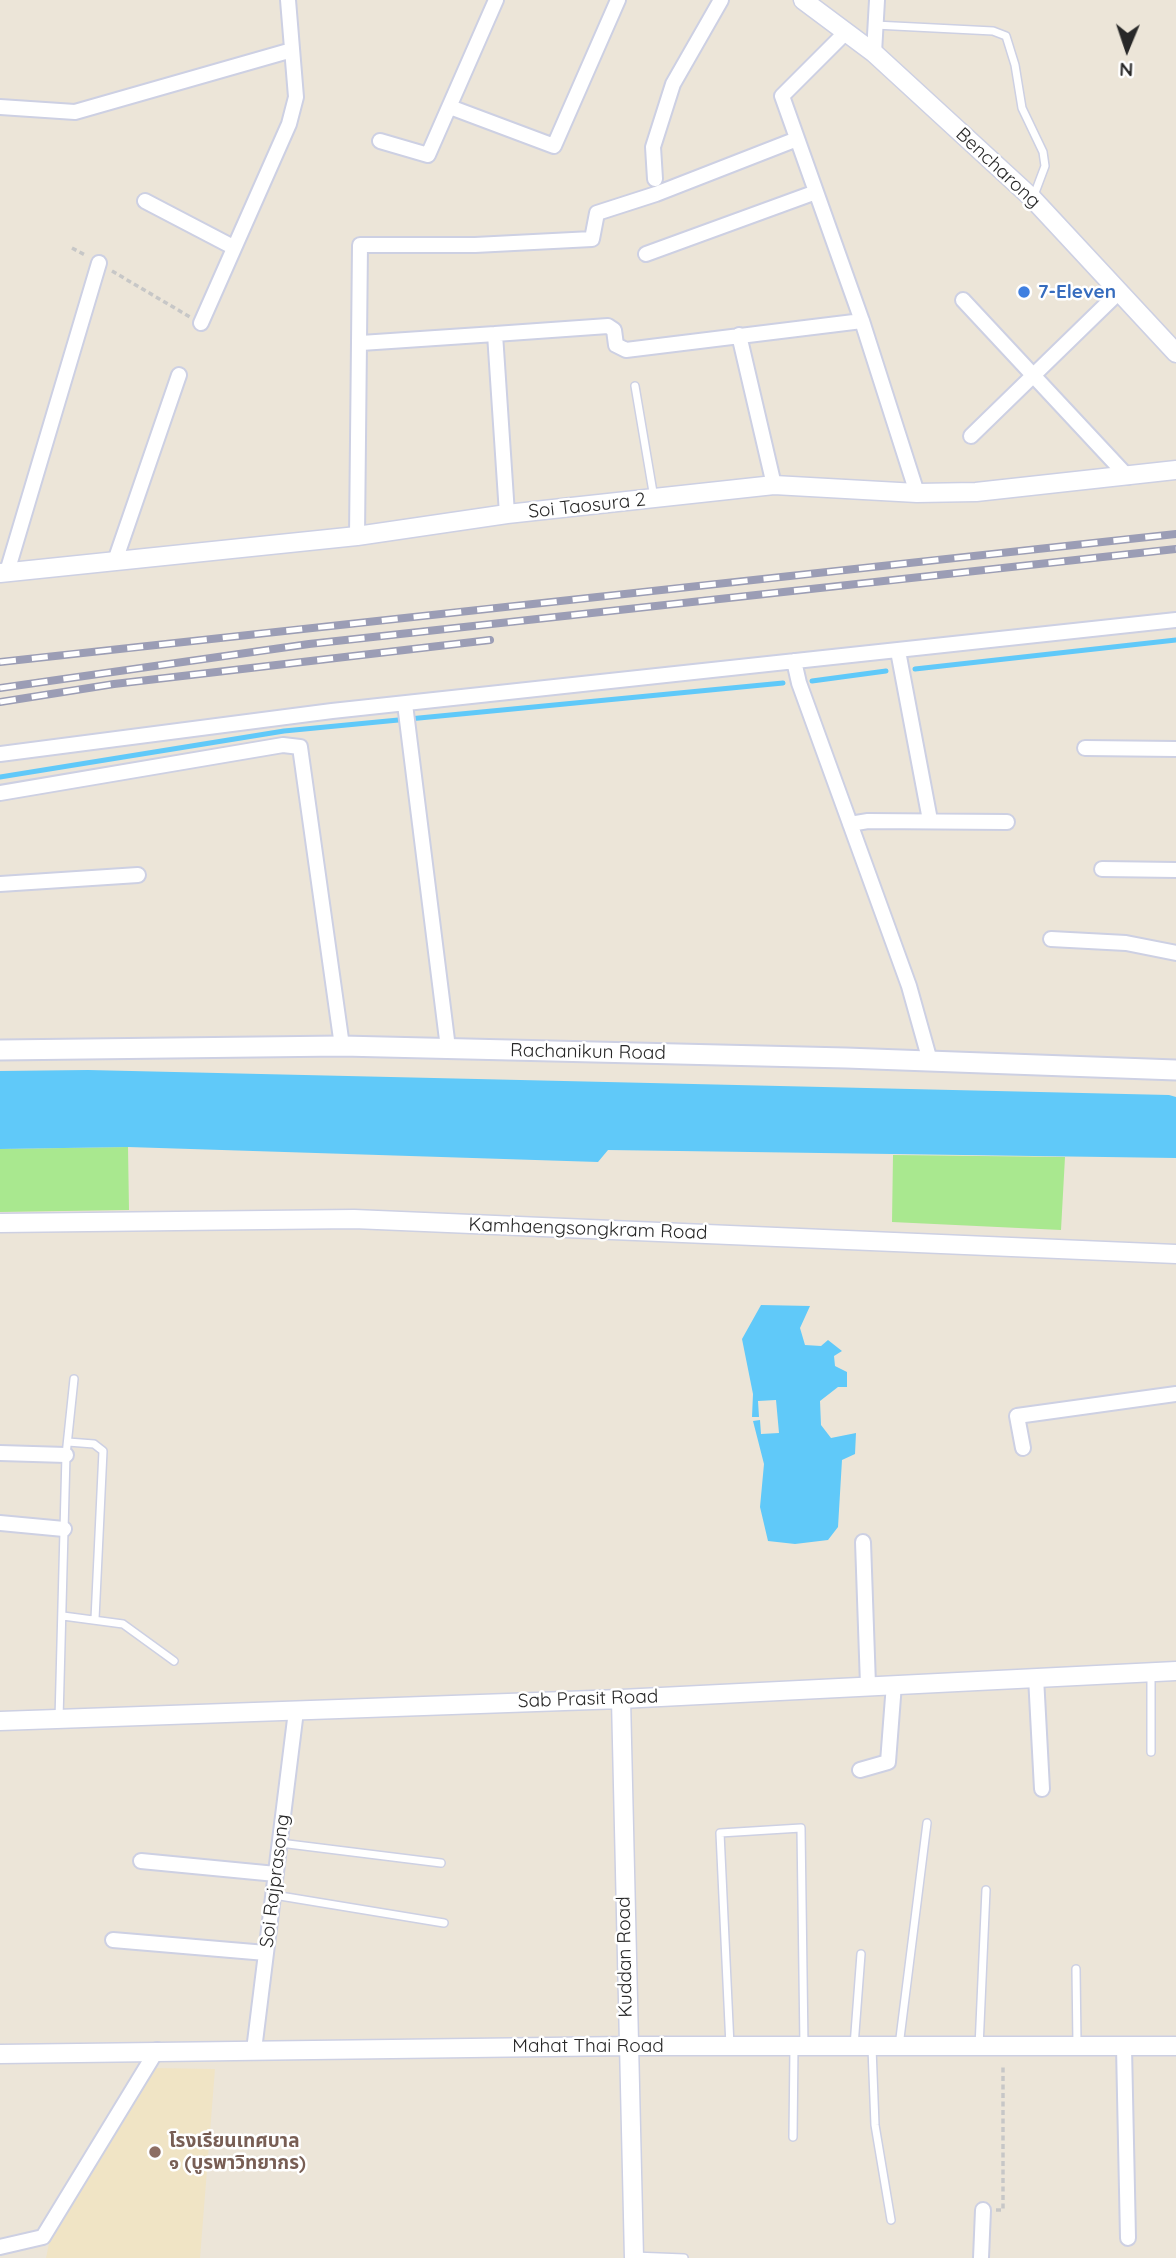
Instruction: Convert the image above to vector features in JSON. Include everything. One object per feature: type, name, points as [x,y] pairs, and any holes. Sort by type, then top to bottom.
[{"type":"main road","name":"Rachanikun Road","points":[[0,1050],[342,1046],[1176,1070]]},
{"type":"street","points":[[201,323],[289,124],[296,97],[288,0]]},
{"type":"street","points":[[380,141],[428,155],[496,0]]},
{"type":"street","points":[[450,107],[554,146],[618,0]]},
{"type":"street","points":[[655,179],[653,147],[673,84],[721,0]]},
{"type":"street","name":"Bencharong","points":[[803,0],[874,53],[1032,199],[1176,353]]},
{"type":"street","points":[[874,53],[877,0]]},
{"type":"street","points":[[845,32],[782,96],[862,321],[917,493]]},
{"type":"street","points":[[0,107],[75,112],[292,50]]},
{"type":"street","points":[[357,536],[356,393],[361,343],[360,245],[475,245],[592,239],[597,213],[656,194],[797,139]]},
{"type":"street","points":[[646,254],[816,192]]},
{"type":"street","points":[[145,201],[233,247]]},
{"type":"street","points":[[3,572],[99,264]]},
{"type":"street","points":[[971,436],[1120,291]]},
{"type":"street","points":[[963,300],[1128,477]]},
{"type":"street","points":[[361,343],[608,326],[614,330],[616,345],[626,349],[862,321]]},
{"type":"street","points":[[495,334],[507,514]]},
{"type":"street","points":[[738,335],[774,485]]},
{"type":"street","points":[[116,558],[179,375]]},
{"type":"street","name":"Soi Taosura 2","points":[[3,572],[116,558],[357,536],[507,514],[774,485],[917,493],[976,492],[1176,470]]},
{"type":"street","points":[[0,754],[794,661],[1176,620]]},
{"type":"street","points":[[898,650],[930,820]]},
{"type":"street","points":[[794,661],[799,683],[909,986],[930,1061]]},
{"type":"street","points":[[405,706],[449,1048]]},
{"type":"street","points":[[0,793],[283,745],[300,747],[342,1046]]},
{"type":"street","points":[[1085,748],[1176,749]]},
{"type":"street","points":[[850,824],[930,820],[1007,822]]},
{"type":"street","points":[[1102,869],[1176,870]]},
{"type":"street","points":[[0,884],[138,875]]},
{"type":"street","points":[[1051,939],[1126,943],[1176,953]]},
{"type":"street","name":"Kamhaengsongkram Road","points":[[0,1223],[354,1219],[1176,1254]]},
{"type":"street","points":[[1023,1448],[1017,1416],[1176,1394]]},
{"type":"street","points":[[0,1453],[67,1449]]},
{"type":"street","points":[[0,1523],[64,1530]]},
{"type":"street","points":[[863,1542],[868,1685]]},
{"type":"street","name":"Sab Prasit Road","points":[[0,1721],[621,1699],[1176,1671]]},
{"type":"street","points":[[1036,1677],[1042,1789]]},
{"type":"street","points":[[860,1770],[888,1762],[894,1684]]},
{"type":"street","name":"Kuddan Road","points":[[621,1699],[634,2257]]},
{"type":"street","name":"Soi Rajprasong","points":[[254,2050],[296,1711]]},
{"type":"street","points":[[141,1861],[276,1874]]},
{"type":"street","points":[[113,1940],[266,1953]]},
{"type":"street","name":"Mahat Thai Road","points":[[0,2054],[627,2046],[1176,2046]]},
{"type":"street","points":[[1124,2047],[1128,2238]]},
{"type":"street","points":[[0,2247],[44,2237],[157,2050]]},
{"type":"street","points":[[981,2258],[983,2210]]},
{"type":"lane","points":[[875,24],[993,31],[1006,36],[1015,65],[1022,108],[1044,152],[1045,166],[1032,199]]},
{"type":"lane","points":[[635,386],[654,499]]},
{"type":"lane","points":[[58,1719],[67,1449],[74,1379]]},
{"type":"lane","points":[[67,1449],[94,1444],[103,1451],[95,1619]]},
{"type":"lane","points":[[63,1616],[123,1624],[174,1661]]},
{"type":"lane","points":[[1151,1752],[1152,1672]]},
{"type":"lane","points":[[899,2047],[927,1823]]},
{"type":"lane","points":[[730,2046],[720,1833],[801,1828],[799,2047],[793,2137]]},
{"type":"lane","points":[[281,1843],[441,1863]]},
{"type":"lane","points":[[979,2048],[986,1889]]},
{"type":"lane","points":[[274,1895],[444,1923]]},
{"type":"lane","points":[[861,1954],[863,2047],[891,2220]]},
{"type":"lane","points":[[1076,1969],[1077,2048]]},
{"type":"lane","points":[[634,2257],[684,2258]]},
{"type":"path","points":[[72,248],[201,323]]},
{"type":"path","points":[[1003,2048],[1003,2210]]},
{"type":"shaded area","name":"โรงเรียนเทศบาล ๑ (บูรพาวิทยากร)","points":[[152,2068],[215,2069],[200,2258],[46,2258],[51,2234]]},
{"type":"green space","points":[[128,1147],[129,1210],[0,1212],[0,1149]]},
{"type":"green space","points":[[893,1155],[1065,1157],[1061,1230],[892,1222]]},
{"type":"water","points":[[88,1070],[1169,1095],[1176,1097],[1176,1158],[608,1150],[598,1162],[128,1147],[0,1149],[0,1071]]},
{"type":"water","points":[[761,1305],[810,1306],[800,1328],[805,1345],[821,1346],[828,1340],[842,1351],[834,1356],[835,1366],[847,1372],[847,1387],[838,1387],[820,1401],[821,1425],[831,1438],[856,1433],[855,1454],[842,1460],[838,1527],[828,1540],[795,1544],[768,1541],[760,1507],[764,1464],[753,1421],[760,1420],[761,1434],[779,1433],[776,1400],[758,1401],[759,1417],[752,1417],[753,1394],[742,1339]]},
{"type":"waterway","points":[[915,669],[1176,640]]},
{"type":"waterway","points":[[812,681],[886,671]]},
{"type":"waterway","points":[[0,777],[284,731],[783,683]]},
{"type":"railway","points":[[0,662],[1176,534]]},
{"type":"railway","points":[[0,688],[309,644],[1176,549]]},
{"type":"railway","points":[[0,702],[114,684],[490,640]]},
{"type":"place","name":"7-Eleven","points":[[1024,292]]},
{"type":"place","name":"โรงเรียนเทศบาล ๑ (บูรพาวิทยากร)","points":[[155,2152]]}]
